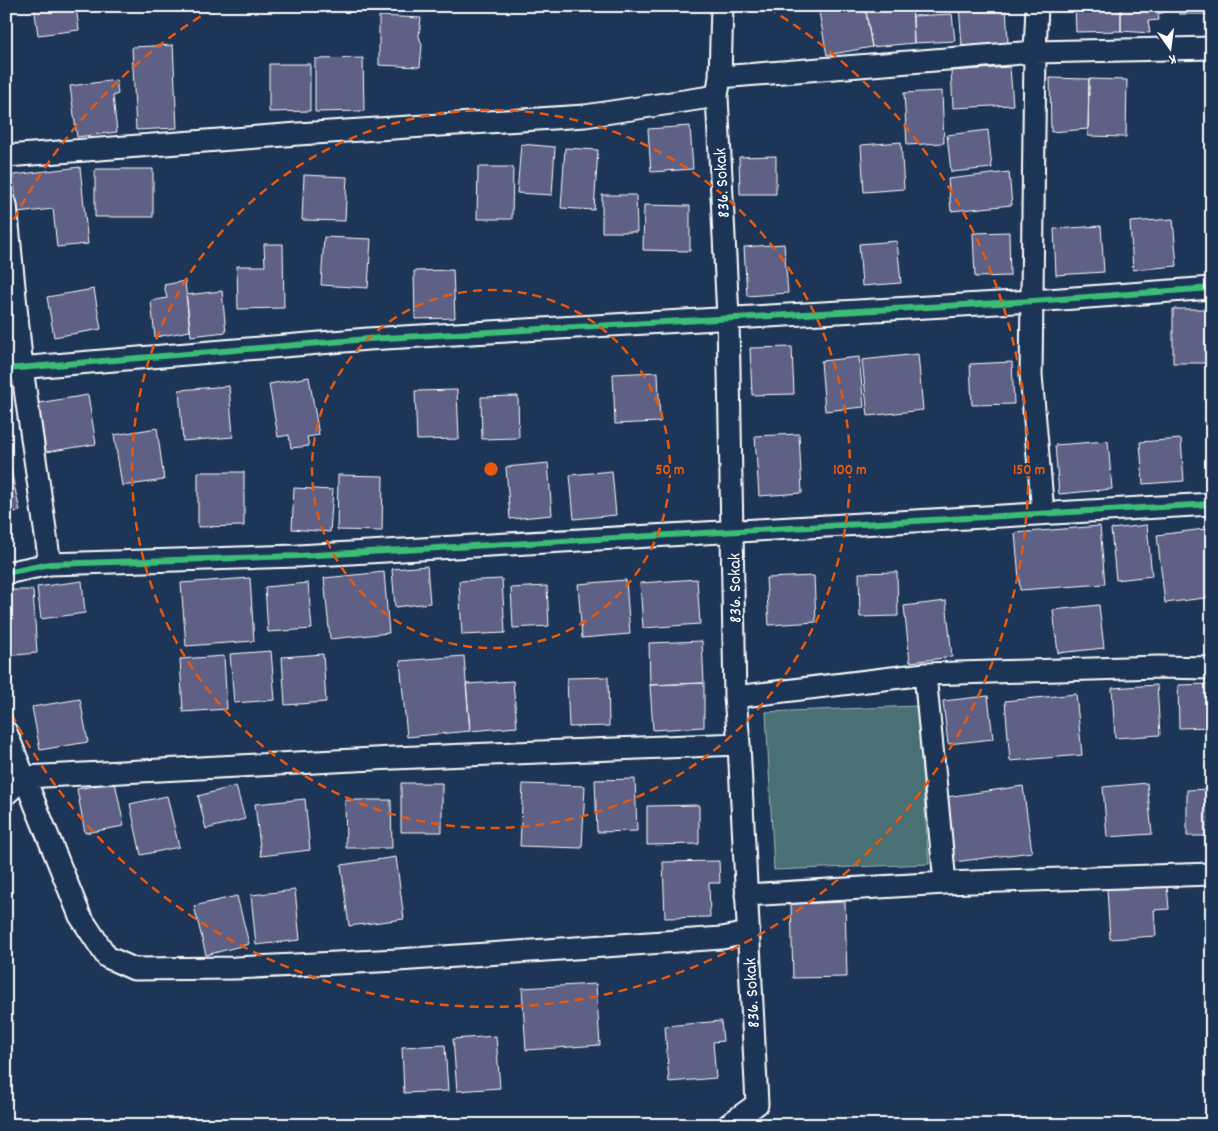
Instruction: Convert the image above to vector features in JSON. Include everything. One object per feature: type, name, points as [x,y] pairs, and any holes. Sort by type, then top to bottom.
[{"type":"street","name":"836. Sokak","points":[[722,6],[719,87],[728,317],[735,696],[757,1104],[728,1125]]},
{"type":"street","points":[[1037,6],[1031,375],[1043,513]]},
{"type":"street","points":[[6,156],[298,134],[585,116],[719,87],[1035,52],[1212,48]]},
{"type":"street","points":[[6,205],[14,369],[50,564]]},
{"type":"street","points":[[14,369],[368,339],[1033,301],[1212,288]]},
{"type":"street","points":[[6,573],[50,564],[298,556],[1212,504]]},
{"type":"street","points":[[735,696],[925,674],[1158,666],[1212,668]]},
{"type":"street","points":[[925,674],[945,883]]},
{"type":"street","points":[[6,732],[80,916],[107,957],[134,969],[235,968],[398,960],[712,938],[748,933]]},
{"type":"street","points":[[6,794],[25,777],[393,758],[739,744]]},
{"type":"street","points":[[746,895],[945,883],[1212,874]]},
{"type":"green space","points":[[917,706],[929,864],[774,870],[766,712]]},
{"type":"building","points":[[34,6],[76,6],[79,30],[38,35]]},
{"type":"building","points":[[865,6],[872,47],[827,55],[818,7]]},
{"type":"building","points":[[865,6],[912,6],[914,43],[872,47]]},
{"type":"building","points":[[959,6],[1006,6],[1008,43],[962,46]]},
{"type":"building","points":[[1075,6],[1121,6],[1121,31],[1076,32]]},
{"type":"building","points":[[1121,6],[1167,6],[1168,11],[1158,14],[1159,20],[1148,21],[1150,33],[1121,31]]},
{"type":"building","points":[[1179,6],[1212,6],[1212,14],[1179,14]]},
{"type":"building","points":[[952,14],[955,41],[914,43],[913,16]]},
{"type":"building","points":[[379,16],[421,18],[419,36],[422,45],[420,67],[379,65]]},
{"type":"building","points":[[173,45],[177,128],[136,130],[132,47]]},
{"type":"building","points":[[363,58],[364,111],[315,112],[315,59]]},
{"type":"building","points":[[269,64],[310,64],[310,111],[269,112]]},
{"type":"building","points":[[1010,67],[1013,105],[953,108],[951,71]]},
{"type":"building","points":[[1050,78],[1089,79],[1088,129],[1051,132]]},
{"type":"building","points":[[1089,79],[1127,80],[1126,137],[1088,136]]},
{"type":"building","points":[[116,80],[118,94],[113,96],[117,132],[77,137],[70,86]]},
{"type":"building","points":[[942,91],[944,143],[907,145],[904,93]]},
{"type":"building","points":[[690,126],[693,169],[651,172],[648,129]]},
{"type":"building","points":[[988,130],[992,168],[951,172],[947,135]]},
{"type":"building","points":[[901,142],[904,189],[864,192],[861,145]]},
{"type":"building","points":[[521,144],[555,147],[552,195],[517,193]]},
{"type":"building","points":[[565,148],[598,150],[594,210],[561,208]]},
{"type":"building","points":[[776,156],[776,194],[740,194],[739,157]]},
{"type":"building","points":[[80,167],[88,244],[57,247],[53,209],[17,213],[13,175]]},
{"type":"building","points":[[478,167],[513,167],[512,219],[477,219]]},
{"type":"building","points":[[95,169],[153,169],[153,217],[95,217]]},
{"type":"building","points":[[1009,172],[1012,205],[951,211],[948,179]]},
{"type":"building","points":[[304,175],[347,177],[345,221],[302,220]]},
{"type":"building","points":[[602,195],[636,195],[637,232],[602,232]]},
{"type":"building","points":[[644,205],[690,206],[690,251],[643,250]]},
{"type":"building","points":[[1173,219],[1177,266],[1133,270],[1130,222]]},
{"type":"building","points":[[1101,226],[1104,272],[1056,275],[1054,229]]},
{"type":"building","points":[[1009,232],[1010,276],[975,277],[973,233]]},
{"type":"building","points":[[324,237],[371,239],[368,288],[321,285]]},
{"type":"building","points":[[897,241],[901,283],[862,286],[859,244]]},
{"type":"building","points":[[264,244],[283,244],[284,308],[238,309],[237,266],[265,266]]},
{"type":"building","points":[[784,244],[788,293],[747,296],[744,247]]},
{"type":"building","points":[[453,270],[455,318],[415,319],[414,271]]},
{"type":"building","points":[[185,281],[190,331],[155,337],[151,301],[167,298],[164,285]]},
{"type":"building","points":[[94,289],[101,329],[54,337],[47,297]]},
{"type":"building","points":[[222,291],[226,332],[191,336],[186,295]]},
{"type":"building","points":[[1173,309],[1210,309],[1209,363],[1173,363]]},
{"type":"building","points":[[792,347],[794,394],[752,395],[750,348]]},
{"type":"building","points":[[918,354],[923,410],[868,416],[862,360]]},
{"type":"building","points":[[859,357],[864,407],[825,411],[821,361]]},
{"type":"building","points":[[1012,362],[1014,404],[972,405],[970,364]]},
{"type":"building","points":[[658,372],[660,422],[615,424],[613,374]]},
{"type":"building","points":[[309,377],[319,435],[307,437],[309,446],[291,448],[289,435],[278,437],[269,384]]},
{"type":"building","points":[[229,386],[233,437],[183,441],[179,390]]},
{"type":"building","points":[[457,390],[459,439],[417,440],[415,391]]},
{"type":"building","points":[[88,395],[96,444],[46,452],[38,403]]},
{"type":"building","points":[[518,396],[519,438],[482,439],[481,397]]},
{"type":"building","points":[[157,428],[164,480],[122,486],[114,435]]},
{"type":"building","points":[[799,434],[802,493],[759,496],[755,436]]},
{"type":"building","points":[[6,439],[13,480],[6,481]]},
{"type":"building","points":[[1181,439],[1184,481],[1143,484],[1140,442]]},
{"type":"building","points":[[1108,441],[1112,489],[1059,494],[1055,445]]},
{"type":"building","points":[[548,463],[552,515],[510,519],[506,467]]},
{"type":"building","points":[[612,471],[616,515],[574,519],[570,475]]},
{"type":"building","points":[[198,472],[244,472],[244,526],[198,527]]},
{"type":"building","points":[[338,475],[383,476],[382,531],[337,530]]},
{"type":"building","points":[[13,480],[20,511],[6,513],[6,481]]},
{"type":"building","points":[[294,488],[333,490],[330,532],[292,529]]},
{"type":"building","points":[[1147,525],[1152,576],[1116,580],[1111,529]]},
{"type":"building","points":[[1100,526],[1105,584],[1020,590],[1015,533]]},
{"type":"building","points":[[1212,528],[1212,597],[1165,603],[1157,535]]},
{"type":"building","points":[[427,566],[430,603],[395,607],[392,569]]},
{"type":"building","points":[[384,572],[389,633],[330,639],[324,578]]},
{"type":"building","points":[[897,572],[898,616],[860,617],[859,573]]},
{"type":"building","points":[[814,576],[816,622],[769,625],[766,578]]},
{"type":"building","points":[[250,578],[254,641],[186,646],[181,583]]},
{"type":"building","points":[[502,579],[505,633],[462,635],[459,581]]},
{"type":"building","points":[[697,579],[700,624],[643,628],[640,583]]},
{"type":"building","points":[[626,580],[630,634],[582,638],[578,584]]},
{"type":"building","points":[[82,581],[85,613],[41,619],[37,587]]},
{"type":"building","points":[[308,583],[312,629],[268,632],[265,587]]},
{"type":"building","points":[[547,586],[549,626],[513,628],[511,588]]},
{"type":"building","points":[[6,590],[33,590],[37,653],[6,656]]},
{"type":"building","points":[[946,601],[952,657],[910,662],[904,606]]},
{"type":"building","points":[[1099,605],[1104,648],[1058,653],[1053,610]]},
{"type":"building","points":[[702,641],[704,683],[650,685],[649,643]]},
{"type":"building","points":[[271,651],[275,700],[234,703],[230,654]]},
{"type":"building","points":[[323,654],[326,702],[285,705],[282,657]]},
{"type":"building","points":[[224,656],[227,709],[183,712],[180,659]]},
{"type":"building","points":[[464,656],[470,731],[407,737],[400,661]]},
{"type":"building","points":[[608,677],[609,726],[569,727],[567,678]]},
{"type":"building","points":[[513,681],[517,727],[470,731],[466,684]]},
{"type":"building","points":[[704,683],[704,727],[653,730],[650,685]]},
{"type":"building","points":[[1212,684],[1212,727],[1179,728],[1178,685]]},
{"type":"building","points":[[1157,685],[1160,735],[1115,738],[1112,688]]},
{"type":"building","points":[[1076,694],[1082,755],[1010,761],[1005,701]]},
{"type":"building","points":[[988,696],[993,739],[948,744],[943,701]]},
{"type":"building","points":[[80,699],[88,742],[40,750],[32,707]]},
{"type":"building","points":[[635,779],[637,831],[597,832],[595,780]]},
{"type":"building","points":[[115,782],[124,826],[85,833],[77,789]]},
{"type":"building","points":[[401,783],[442,783],[442,832],[401,832]]},
{"type":"building","points":[[1147,783],[1152,834],[1107,837],[1103,787]]},
{"type":"building","points":[[523,784],[585,786],[582,848],[520,846]]},
{"type":"building","points":[[236,786],[245,819],[206,829],[198,796]]},
{"type":"building","points":[[1023,786],[1032,852],[954,862],[946,797]]},
{"type":"building","points":[[1212,789],[1212,836],[1187,836],[1187,790]]},
{"type":"building","points":[[167,796],[179,847],[141,855],[130,804]]},
{"type":"building","points":[[305,799],[310,850],[261,856],[255,804]]},
{"type":"building","points":[[345,800],[391,800],[392,848],[346,848]]},
{"type":"building","points":[[699,805],[699,844],[647,845],[647,806]]},
{"type":"building","points":[[396,857],[404,919],[349,926],[341,865]]},
{"type":"building","points":[[719,861],[720,883],[709,883],[710,917],[665,918],[663,862]]},
{"type":"building","points":[[1167,885],[1169,909],[1154,910],[1156,936],[1110,939],[1107,889]]},
{"type":"building","points":[[295,890],[300,940],[256,945],[251,895]]},
{"type":"building","points":[[237,896],[249,944],[206,955],[194,906]]},
{"type":"building","points":[[845,902],[847,977],[793,978],[791,904]]},
{"type":"building","points":[[596,984],[600,1045],[526,1050],[522,988]]},
{"type":"building","points":[[721,1021],[723,1041],[713,1042],[716,1078],[669,1082],[665,1026]]},
{"type":"building","points":[[496,1036],[500,1088],[457,1091],[453,1039]]},
{"type":"building","points":[[445,1045],[448,1091],[404,1093],[402,1047]]},
{"type":"cycle path","points":[[6,369],[368,339],[1033,301],[1212,288]]},
{"type":"cycle path","points":[[6,573],[50,564],[298,556],[1212,504]]}]
